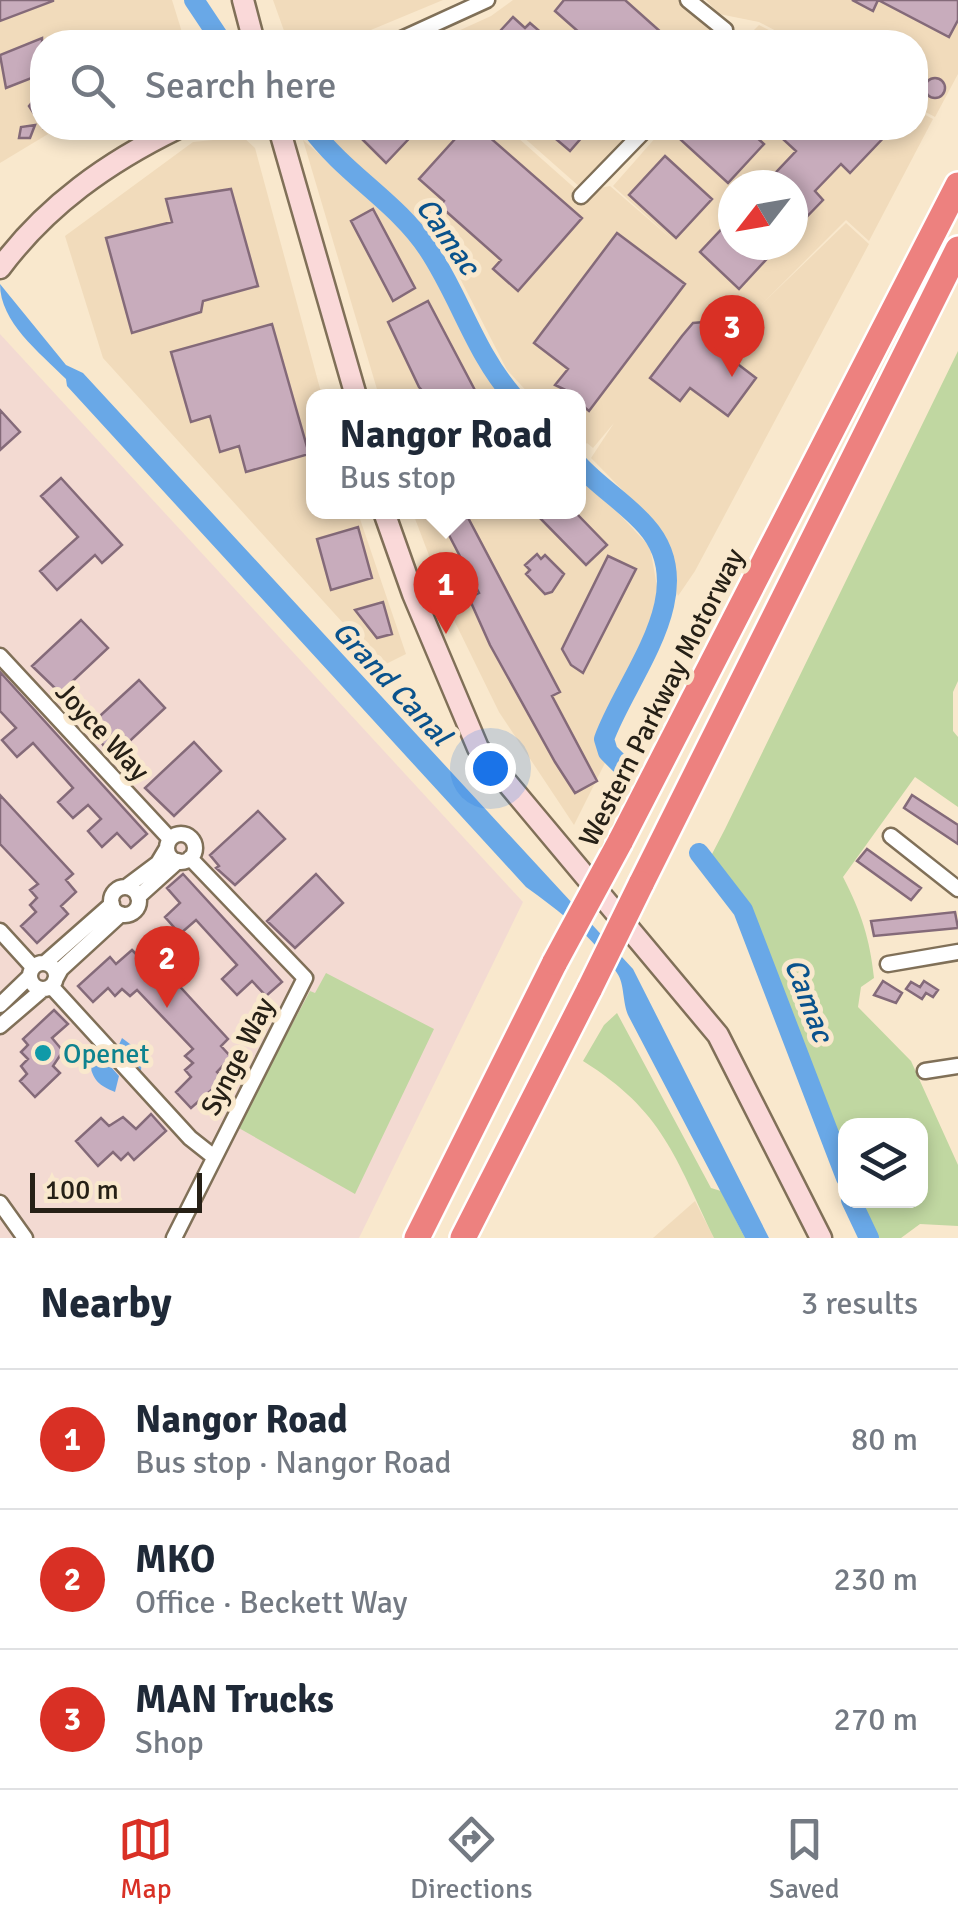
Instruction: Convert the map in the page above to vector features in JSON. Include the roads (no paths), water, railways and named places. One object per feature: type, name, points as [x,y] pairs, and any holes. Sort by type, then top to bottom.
[{"type":"highway","name":"Western Parkway Motorway","points":[[417,1238],[555,962],[958,185]]},
{"type":"highway","points":[[463,1238],[958,249]]},
{"type":"main road","points":[[243,0],[252,30]]},
{"type":"main road","points":[[6,260],[69,194],[114,162],[155,140]]},
{"type":"main road","points":[[282,140],[294,182],[287,206],[306,262],[322,281],[354,389]]},
{"type":"main road","points":[[386,519],[413,594],[478,748],[718,1035],[820,1238]]},
{"type":"street","points":[[421,30],[486,0]]},
{"type":"street","points":[[688,0],[725,30]]},
{"type":"street","points":[[580,196],[634,140]]},
{"type":"street","name":"Joyce Way","points":[[0,656],[169,844]]},
{"type":"street","points":[[0,1005],[36,969],[116,909],[134,911],[132,892],[178,834],[190,838],[194,845],[184,859],[132,892],[114,892],[116,909],[50,985],[0,1026]]},
{"type":"street","points":[[891,836],[958,889]]},
{"type":"street","points":[[169,844],[184,859]]},
{"type":"street","name":"Synge Way","points":[[174,1238],[305,978],[184,859]]},
{"type":"street","points":[[0,931],[36,969],[55,972],[50,985]]},
{"type":"street","points":[[888,964],[958,952]]},
{"type":"street","points":[[36,969],[32,984],[50,985],[190,1138],[214,1157]]},
{"type":"street","points":[[926,1071],[958,1066]]},
{"type":"street","points":[[0,1203],[25,1238]]},
{"type":"water","points":[[0,284],[66,365],[83,373],[633,969],[769,1238],[745,1238],[629,1017],[620,977],[608,960],[575,926],[526,887],[67,386],[66,379],[14,324]]},
{"type":"water","points":[[122,1038],[142,1053],[141,1071],[118,1047]]},
{"type":"water","points":[[104,1059],[119,1076],[115,1092],[101,1085],[93,1074],[90,1063]]},
{"type":"waterway","name":"Camac","points":[[194,0],[214,30]]},
{"type":"waterway","name":"Camac","points":[[321,140],[386,202],[428,249],[488,362],[508,389]]},
{"type":"waterway","name":"Camac","points":[[586,472],[646,526],[662,551],[667,578],[655,634],[604,739],[608,752],[621,765]]},
{"type":"waterway","name":"Camac","points":[[699,853],[743,910],[838,1157]]},
{"type":"waterway","name":"Camac","points":[[855,1208],[869,1238]]},
{"type":"place","name":"MAN Trucks","points":[[732,377]]},
{"type":"place","name":"Nangor Road","points":[[446,634]]},
{"type":"place","name":"MKO","points":[[167,1008]]},
{"type":"place","name":"Openet","points":[[43,1053]]},
{"type":"water label","name":"Grand Canal","points":[[392,683]]}]
